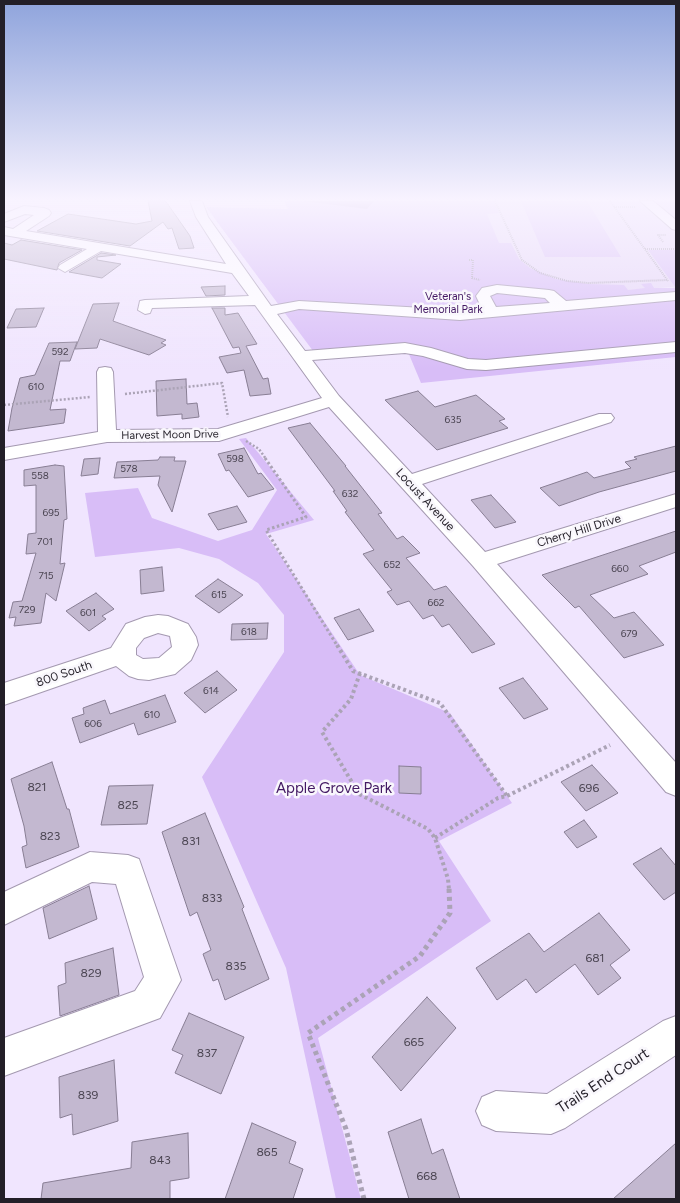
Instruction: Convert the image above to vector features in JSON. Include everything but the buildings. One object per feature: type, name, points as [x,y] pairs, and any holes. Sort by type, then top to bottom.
[{"type":"street","points":[[65,268],[83,257]]},
{"type":"street","points":[[160,257],[237,270]]},
{"type":"street","name":"Locust Avenue","points":[[229,257],[333,400],[481,561],[675,781]]},
{"type":"street","points":[[491,312],[483,296],[487,291],[497,289],[549,294],[563,306]]},
{"type":"street","points":[[145,310],[145,304],[299,305],[460,314],[670,297],[676,308]]},
{"type":"street","points":[[301,356],[405,348],[426,351],[467,364],[486,365],[676,347]]},
{"type":"street","points":[[105,372],[107,436]]},
{"type":"street","name":"Harvest Moon Drive","points":[[4,454],[107,436],[220,435],[333,400]]},
{"type":"street","points":[[408,482],[605,418]]},
{"type":"street","name":"Cherry Hill Drive","points":[[481,561],[676,500]]},
{"type":"street","name":"800 South","points":[[4,694],[123,654]]},
{"type":"street","points":[[4,909],[90,867],[128,870],[163,980],[147,1006],[4,1057]]},
{"type":"street","name":"Trails End Court","points":[[496,1111],[551,1114],[676,1034]]},
{"type":"path","points":[[521,257],[540,273],[559,279],[588,284],[668,280],[651,257]]},
{"type":"path","points":[[469,260],[473,260],[472,278],[485,283]]},
{"type":"path","points":[[125,394],[128,395],[140,390],[222,383],[229,421]]},
{"type":"path","points":[[4,405],[95,396]]},
{"type":"path","points":[[240,437],[258,449],[306,517],[266,530],[353,671],[440,703],[507,796]]},
{"type":"path","points":[[360,673],[351,699],[322,732],[359,794],[428,829],[435,838],[448,879],[450,913],[420,956],[308,1033],[346,1129],[364,1199]]},
{"type":"path","points":[[435,838],[498,798],[507,796],[610,745]]},
{"type":"shaded area","points":[[469,257],[676,257],[676,289],[673,287],[616,291],[507,284]]},
{"type":"green space","name":"Veteran's Memorial Park","points":[[243,257],[518,257],[530,268],[556,279],[588,284],[624,285],[628,290],[645,288],[641,284],[651,283],[654,288],[676,288],[676,357],[421,383],[408,352],[319,359]]},
{"type":"green space","points":[[653,257],[676,257],[676,288]]},
{"type":"green space","name":"Apple Grove Park","points":[[246,438],[314,520],[266,534],[360,675],[450,713],[512,803],[439,841],[491,921],[318,1038],[361,1199],[336,1199],[286,968],[202,777],[284,652],[284,615],[258,583],[219,559],[179,548],[95,557],[85,493],[138,488],[152,518],[218,541],[252,530],[277,490],[239,439]]}]
